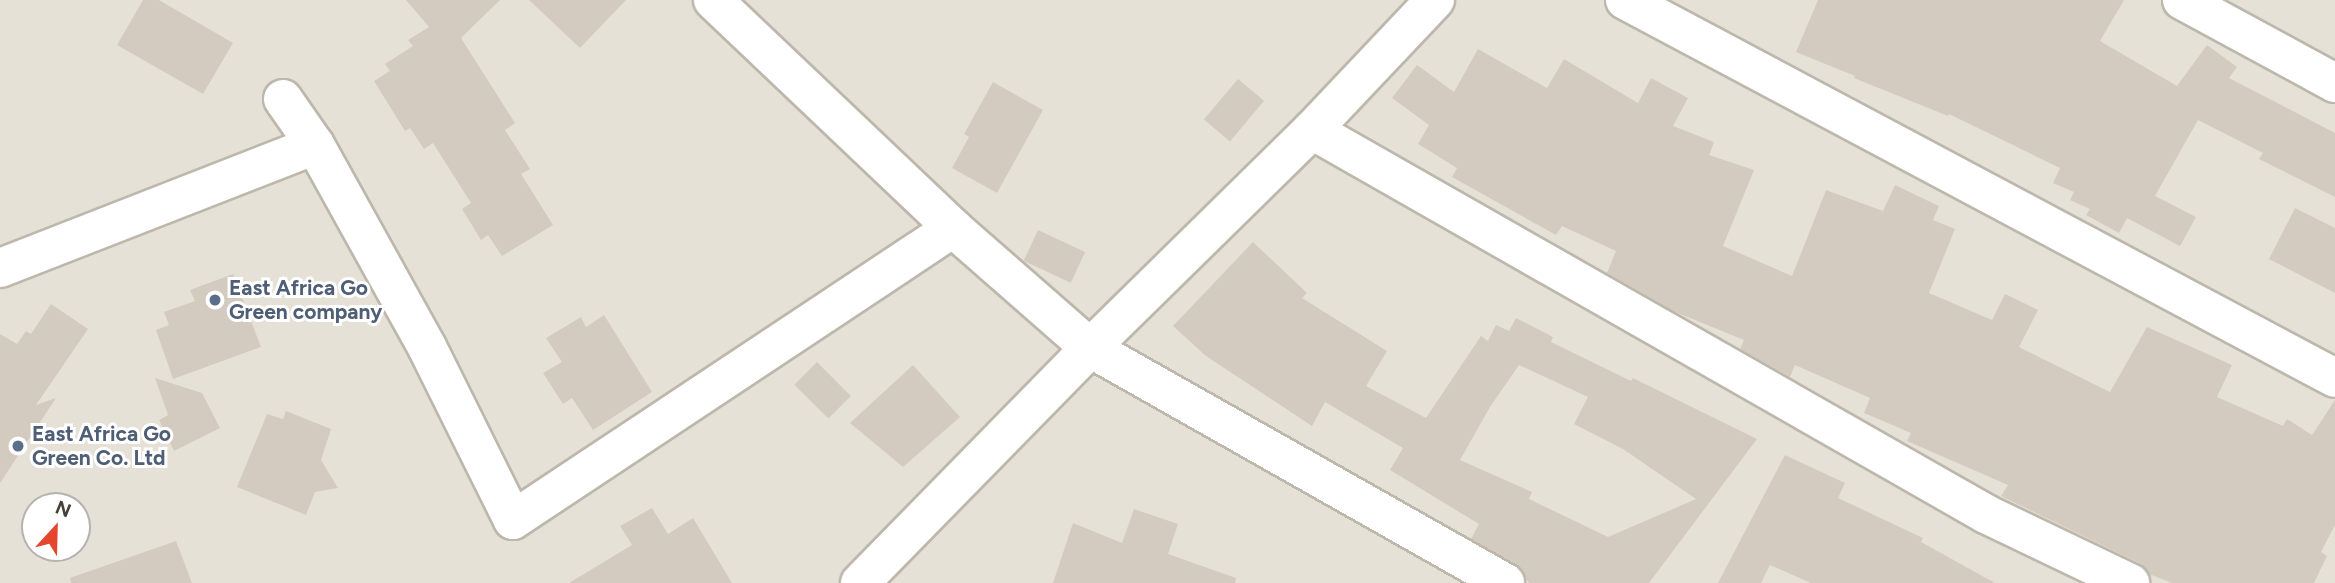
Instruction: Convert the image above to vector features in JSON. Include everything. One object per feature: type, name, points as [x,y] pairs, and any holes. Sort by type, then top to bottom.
[{"type":"street","points":[[713,0],[953,228],[1090,348],[1505,583]]},
{"type":"street","points":[[860,583],[1090,348],[1312,130],[1435,0]]},
{"type":"street","points":[[1625,0],[2335,378]]},
{"type":"street","points":[[2182,0],[2335,83]]},
{"type":"street","points":[[283,99],[315,145],[427,347],[513,520],[953,228]]},
{"type":"street","points":[[1312,130],[1986,514],[2130,583]]},
{"type":"street","points":[[0,268],[315,145]]},
{"type":"shaded area","points":[[0,0],[2335,0],[2335,583],[0,583]]},
{"type":"building","points":[[143,0],[159,0],[233,43],[203,94],[117,45]]},
{"type":"building","points":[[406,0],[500,0],[461,38],[515,123],[505,130],[530,169],[521,174],[553,225],[502,256],[488,235],[481,240],[462,209],[471,203],[433,143],[424,149],[410,128],[405,131],[374,81],[390,71],[385,64],[413,46],[408,40],[429,27]]},
{"type":"building","points":[[529,0],[626,0],[580,48]]},
{"type":"building","points":[[1818,0],[2124,0],[2100,41],[2177,86],[2207,45],[2237,67],[2229,78],[2335,133],[2335,197],[2259,159],[2263,153],[2198,120],[2155,196],[2196,217],[2180,246],[2127,218],[2119,233],[2086,215],[2090,209],[2070,200],[2074,192],[2053,183],[2060,168],[1949,114],[1948,116],[1854,78],[1855,76],[1796,52]]},
{"type":"building","points":[[1478,49],[1547,88],[1564,59],[1638,103],[1651,78],[1688,98],[1673,126],[1714,142],[1709,155],[1754,170],[1723,246],[1792,276],[1826,190],[1883,211],[1895,185],[1939,206],[1933,220],[1955,229],[1929,293],[1992,320],[2005,294],[2038,310],[2019,347],[2110,392],[2147,327],[2232,365],[2217,397],[2283,426],[2287,419],[2312,435],[2335,400],[2335,525],[2321,552],[2327,556],[2314,583],[2172,583],[2149,574],[2139,563],[2001,496],[2008,485],[1907,441],[1911,433],[1864,413],[1870,398],[1795,365],[1790,377],[1740,349],[1744,340],[1673,311],[1607,273],[1616,251],[1562,226],[1556,235],[1452,177],[1457,168],[1418,144],[1429,125],[1392,98],[1417,65],[1454,92]]},
{"type":"building","points":[[1238,79],[1264,101],[1230,141],[1204,120]]},
{"type":"building","points":[[993,82],[1043,110],[997,193],[952,168],[969,137],[964,134]]},
{"type":"building","points":[[2295,208],[2335,228],[2335,293],[2269,259]]},
{"type":"building","points":[[1038,230],[1085,252],[1071,283],[1024,261]]},
{"type":"building","points":[[1253,242],[1307,293],[1302,298],[1387,351],[1366,386],[1426,418],[1481,336],[1488,341],[1496,325],[1509,331],[1516,318],[1553,337],[1551,342],[1631,381],[1633,378],[1757,439],[1649,583],[1529,583],[1516,564],[1471,539],[1479,524],[1390,470],[1403,448],[1325,402],[1312,426],[1206,356],[1173,326]],"holes":[[[1519,365],[1588,397],[1574,424],[1623,449],[1696,499],[1608,537],[1529,499],[1532,492],[1460,460],[1490,407]]]},
{"type":"building","points":[[233,274],[261,347],[173,379],[156,330],[169,325],[164,312],[195,301],[190,290]]},
{"type":"building","points":[[51,304],[88,329],[36,405],[56,398],[0,483],[0,334],[17,344],[26,331],[31,334]]},
{"type":"building","points":[[604,315],[652,392],[593,430],[572,398],[563,404],[543,373],[562,362],[546,338],[581,317],[586,327]]},
{"type":"building","points":[[817,362],[851,396],[828,419],[794,385]]},
{"type":"building","points":[[913,365],[960,417],[903,467],[850,423]]},
{"type":"building","points":[[155,378],[202,393],[220,428],[174,451],[159,420],[168,415]]},
{"type":"building","points":[[286,411],[331,429],[321,460],[338,488],[315,492],[306,515],[237,487],[267,414],[283,419]]},
{"type":"building","points":[[1785,455],[1845,483],[1838,498],[1923,538],[1921,542],[1995,583],[1811,583],[1770,565],[1761,583],[1718,583]]},
{"type":"building","points":[[652,508],[668,534],[693,518],[732,583],[569,583],[632,545],[620,526]]},
{"type":"building","points":[[1134,509],[1178,524],[1168,554],[1236,578],[1235,583],[1053,583],[1073,523],[1122,543]]},
{"type":"building","points":[[176,541],[192,583],[71,583],[70,578]]},
{"type":"place","name":"East Africa Go Green company","points":[[215,300]]},
{"type":"place","name":"East Africa Go Green Co. Ltd","points":[[18,446]]}]
